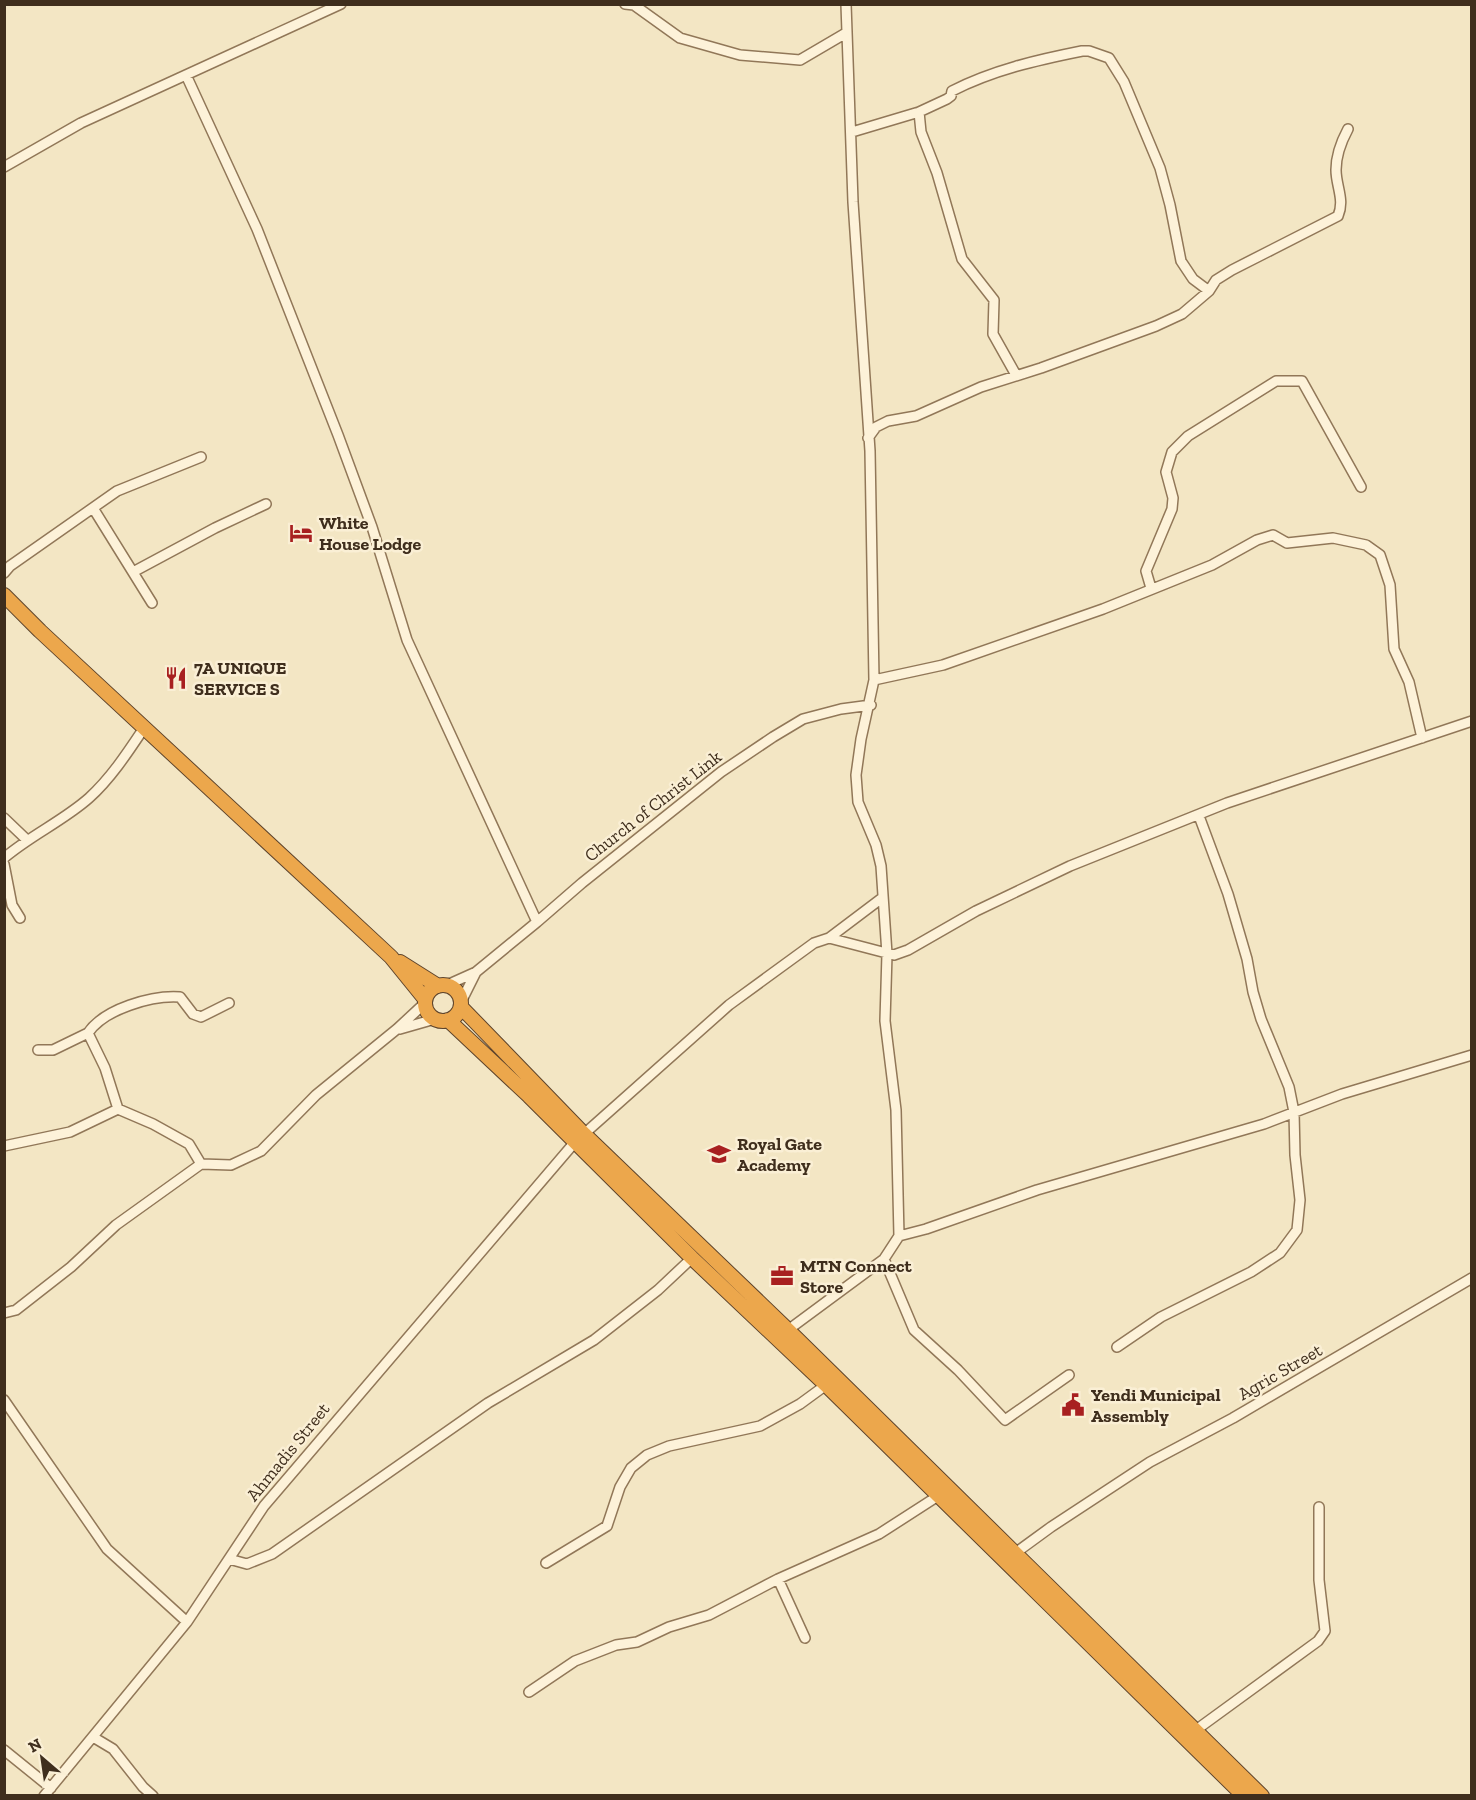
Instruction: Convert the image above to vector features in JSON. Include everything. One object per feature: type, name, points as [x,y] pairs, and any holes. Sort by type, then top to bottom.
[{"type":"highway","points":[[4,595],[391,957],[425,1001],[428,1012],[442,1019],[579,1138],[788,1330],[1244,1796]]},
{"type":"highway","points":[[391,957],[442,985],[455,989],[461,1004],[579,1138],[692,1258],[826,1385],[938,1496],[1010,1558],[1196,1730],[1262,1796]]},
{"type":"highway","points":[[425,1001],[430,991],[442,985]]},
{"type":"highway","points":[[442,1019],[456,1015],[461,1004]]},
{"type":"street","points":[[4,167],[81,123],[341,4]]},
{"type":"street","points":[[625,4],[634,5],[680,38],[741,55],[800,60],[846,33]]},
{"type":"street","points":[[788,1330],[884,1259],[899,1236],[896,1110],[885,1021],[887,954],[881,866],[876,844],[858,802],[857,784],[861,739],[874,680],[868,438],[853,202],[846,4]]},
{"type":"street","points":[[852,132],[919,112],[947,99],[951,96],[952,91],[975,79],[1026,63],[1082,51],[1109,58],[1128,91],[1160,168],[1181,261],[1193,279],[1209,291]]},
{"type":"street","points":[[186,75],[257,229],[372,527],[407,639],[537,922]]},
{"type":"street","points":[[919,112],[921,132],[937,172],[962,259],[993,300],[993,334],[1016,375]]},
{"type":"street","points":[[868,438],[876,427],[888,422],[916,416],[981,387],[1041,368],[1156,326],[1182,314],[1209,291],[1216,280],[1338,216],[1342,207],[1336,170],[1339,145],[1348,129]]},
{"type":"street","points":[[1151,588],[1146,571],[1172,509],[1173,498],[1166,472],[1172,452],[1188,436],[1276,381],[1302,381],[1361,487]]},
{"type":"street","points":[[4,573],[10,566],[117,491],[201,457]]},
{"type":"street","points":[[133,572],[215,528],[266,504]]},
{"type":"street","points":[[93,508],[152,603]]},
{"type":"street","points":[[874,680],[943,665],[1103,609],[1212,565],[1257,540],[1273,535],[1287,543],[1334,538],[1366,545],[1380,555],[1390,585],[1394,649],[1409,682],[1422,738]]},
{"type":"street","name":"Church of Christ Link","points":[[442,985],[476,972],[582,883],[721,772],[773,737],[803,719],[841,709],[870,705]]},
{"type":"street","points":[[829,938],[894,955],[908,950],[976,911],[1070,866],[1198,816],[1227,802],[1472,721]]},
{"type":"street","points":[[4,858],[89,798],[117,767],[144,728]]},
{"type":"street","points":[[1117,1347],[1161,1317],[1251,1272],[1280,1253],[1297,1230],[1300,1200],[1295,1155],[1294,1112],[1286,1078],[1261,1019],[1252,992],[1247,959],[1228,894],[1198,816]]},
{"type":"street","points":[[4,818],[27,840]]},
{"type":"street","points":[[4,864],[12,905],[20,918]]},
{"type":"street","name":"Ahmadis Street","points":[[48,1792],[187,1622],[271,1497],[579,1138],[729,1005],[814,943],[829,938],[882,898]]},
{"type":"street","name":"Church of Christ Link","points":[[461,1004],[476,972]]},
{"type":"street","points":[[38,1050],[52,1050],[88,1033],[102,1018],[146,1000],[168,996],[180,998],[193,1014],[201,1017],[229,1003]]},
{"type":"street","points":[[4,1313],[16,1310],[71,1267],[116,1225],[201,1164],[231,1165],[261,1151],[316,1095],[397,1029],[425,1001]]},
{"type":"street","points":[[397,1029],[442,1019]]},
{"type":"street","points":[[88,1033],[105,1068],[118,1108],[189,1144],[201,1164]]},
{"type":"street","points":[[899,1236],[1037,1190],[1264,1124],[1342,1094],[1472,1055]]},
{"type":"street","points":[[4,1146],[70,1132],[118,1108]]},
{"type":"street","points":[[229,1559],[247,1564],[272,1554],[488,1403],[594,1340],[658,1290],[692,1258]]},
{"type":"street","points":[[884,1259],[914,1330],[958,1370],[1005,1420],[1069,1375]]},
{"type":"street","name":"Agric Street","points":[[1010,1558],[1051,1527],[1150,1462],[1233,1418],[1472,1278]]},
{"type":"street","points":[[546,1563],[607,1526],[621,1487],[631,1468],[647,1455],[669,1446],[760,1426],[800,1404],[826,1385]]},
{"type":"street","points":[[4,1400],[106,1549],[187,1622]]},
{"type":"street","points":[[529,1692],[575,1661],[616,1645],[637,1642],[669,1627],[709,1616],[778,1579],[879,1534],[938,1496]]},
{"type":"street","points":[[1196,1730],[1318,1641],[1325,1631],[1319,1580],[1319,1507]]},
{"type":"street","points":[[778,1579],[805,1638]]},
{"type":"street","points":[[93,1737],[113,1749],[142,1787],[153,1796]]},
{"type":"street","points":[[4,1750],[48,1792]]},
{"type":"place","name":"White House Lodge","points":[[301,533]]},
{"type":"place","name":"7A UNIQUE SERVICE S","points":[[176,678]]},
{"type":"place","name":"Royal Gate Academy","points":[[719,1154]]},
{"type":"place","name":"MTN Connect Store","points":[[782,1276]]},
{"type":"place","name":"Yendi Municipal Assembly","points":[[1073,1405]]}]
